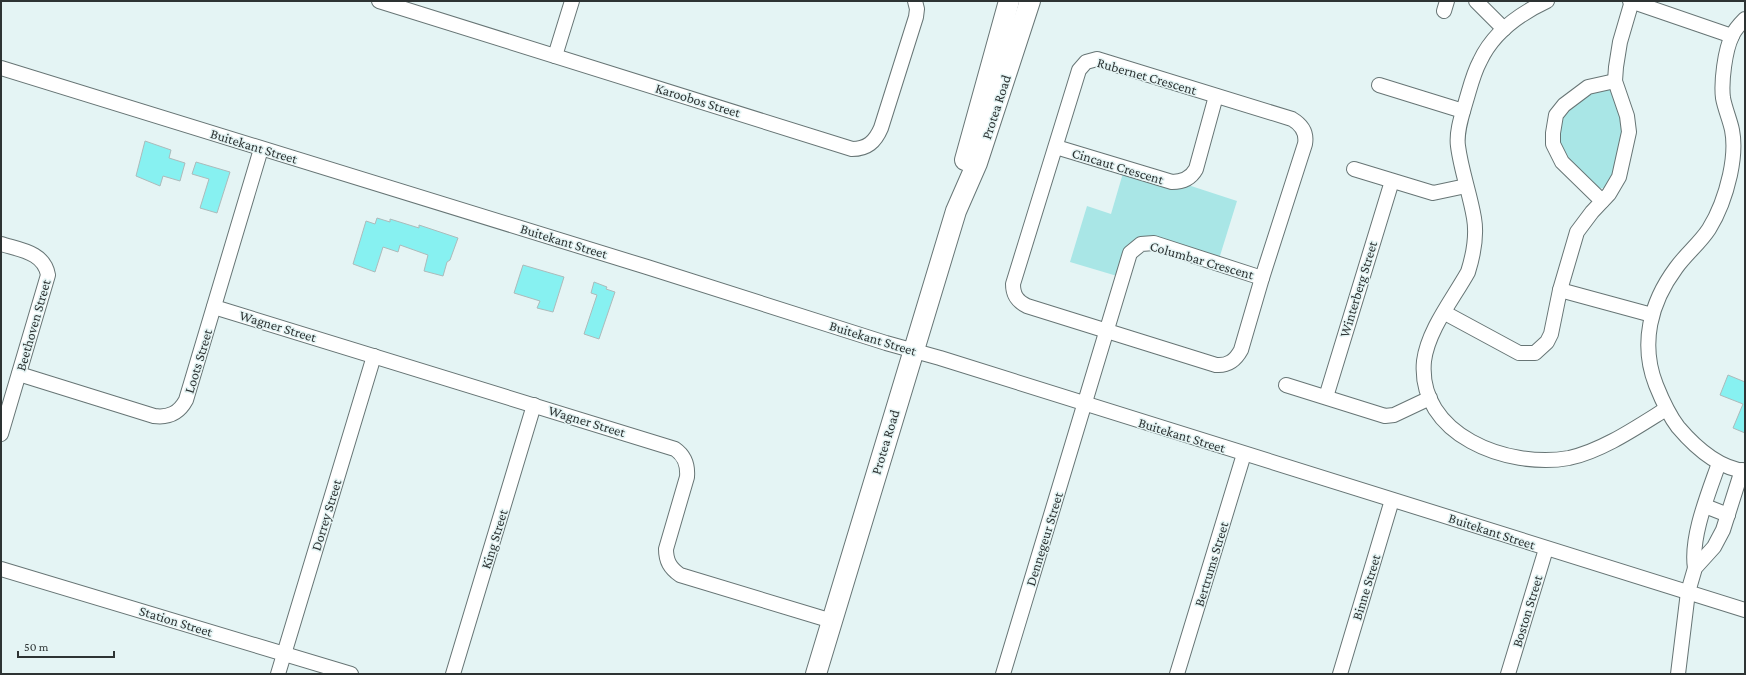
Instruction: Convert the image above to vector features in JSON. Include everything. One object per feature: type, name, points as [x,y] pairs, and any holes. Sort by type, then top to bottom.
[{"type":"street","name":"Karoobos Street","points":[[379,1],[852,149],[861,149],[873,142],[881,128],[916,17],[917,9],[915,1]]},
{"type":"street","points":[[555,56],[572,1]]},
{"type":"street","name":"Protea Road","points":[[956,211],[965,159],[1009,1]]},
{"type":"street","name":"Protea Road","points":[[816,674],[956,211],[977,163],[1030,1]]},
{"type":"street","points":[[1476,1],[1504,29]]},
{"type":"street","points":[[1547,1],[1527,11],[1504,29],[1490,43],[1479,61],[1463,111],[1459,129],[1458,145],[1475,226],[1470,263],[1466,276],[1429,340],[1425,356],[1425,378],[1430,398],[1435,410],[1445,422],[1472,443],[1514,457],[1541,460],[1569,458],[1593,450],[1666,409]]},
{"type":"street","points":[[1444,312],[1513,351],[1530,354],[1540,350],[1549,338],[1560,290],[1577,232],[1609,194],[1617,182],[1629,132],[1626,116],[1615,81],[1616,67],[1620,42],[1631,1],[1732,36]]},
{"type":"street","points":[[1695,568],[1714,546],[1723,530],[1744,470],[1719,463],[1703,451],[1680,429],[1666,409],[1652,376],[1648,359],[1648,338],[1655,305],[1675,269],[1705,234],[1714,220],[1730,176],[1734,143],[1723,98],[1723,84],[1732,36],[1745,19]]},
{"type":"street","name":"Rubernet Crescent","points":[[1091,60],[1102,60],[1292,119],[1301,126],[1305,135],[1305,144],[1262,278],[1241,350],[1237,357],[1230,363],[1216,365],[1020,303],[1013,292],[1013,284],[1056,147],[1079,70],[1086,62],[1091,60]]},
{"type":"street","name":"Buitekant Street","points":[[1,68],[640,265],[886,343],[914,350],[1546,549],[1745,610]]},
{"type":"street","points":[[1602,201],[1562,162],[1554,144],[1553,133],[1556,115],[1564,105],[1588,87],[1615,81]]},
{"type":"street","points":[[1379,85],[1463,111]]},
{"type":"street","name":"Cincaut Crescent","points":[[1056,147],[1172,182],[1183,181],[1191,176],[1196,169],[1216,96]]},
{"type":"street","name":"Loots Street","points":[[19,374],[154,416],[170,416],[179,411],[186,400],[261,149]]},
{"type":"street","points":[[1354,169],[1434,193],[1466,186]]},
{"type":"street","name":"Winterberg Street","points":[[1326,397],[1392,181]]},
{"type":"street","name":"Beethoven Street","points":[[1,244],[38,257],[45,264],[48,275],[1,434]]},
{"type":"street","name":"Columbar Crescent","points":[[1085,404],[1128,258],[1136,247],[1141,244],[1154,244],[1262,278]]},
{"type":"street","points":[[1560,290],[1652,315]]},
{"type":"street","name":"Wagner Street","points":[[214,307],[668,445],[681,454],[686,462],[687,477],[666,549],[666,556],[673,570],[680,575],[832,621]]},
{"type":"street","name":"Dorrey Street","points":[[278,674],[374,356]]},
{"type":"street","points":[[1286,385],[1385,416],[1394,414],[1430,398]]},
{"type":"street","name":"Dennegeur Street","points":[[1003,674],[1085,404]]},
{"type":"street","name":"King Street","points":[[453,674],[534,405]]},
{"type":"street","name":"Bertrums Street","points":[[1178,674],[1244,454]]},
{"type":"street","points":[[1678,674],[1688,592],[1695,568],[1694,559],[1696,537],[1719,463]]},
{"type":"street","name":"Binne Street","points":[[1340,674],[1392,500]]},
{"type":"street","points":[[1706,506],[1728,514]]},
{"type":"street","name":"Boston Street","points":[[1508,674],[1546,549]]},
{"type":"street","name":"Station Street","points":[[1,568],[351,674]]},
{"type":"shaded area","points":[[1609,89],[1612,91],[1624,126],[1615,174],[1607,187],[1599,189],[1567,160],[1558,141],[1563,114],[1586,94]]},
{"type":"shaded area","points":[[1123,173],[1188,185],[1237,201],[1219,259],[1154,239],[1117,276],[1070,262],[1087,206],[1111,214]]},
{"type":"building","points":[[145,141],[171,150],[169,158],[185,163],[180,181],[163,176],[160,186],[136,176]]},
{"type":"building","points":[[196,162],[230,172],[217,213],[200,208],[209,179],[192,174]]},
{"type":"building","points":[[377,218],[390,222],[390,219],[419,228],[419,225],[458,238],[450,260],[447,262],[443,276],[424,271],[428,255],[400,245],[398,252],[383,247],[375,272],[353,264],[366,221],[375,224]]},
{"type":"building","points":[[523,265],[564,277],[553,312],[537,308],[540,301],[514,293]]},
{"type":"building","points":[[594,282],[615,292],[599,339],[584,334],[597,295],[591,293]]},
{"type":"building","points":[[1728,375],[1745,382],[1745,433],[1733,428],[1743,404],[1720,395]]}]
